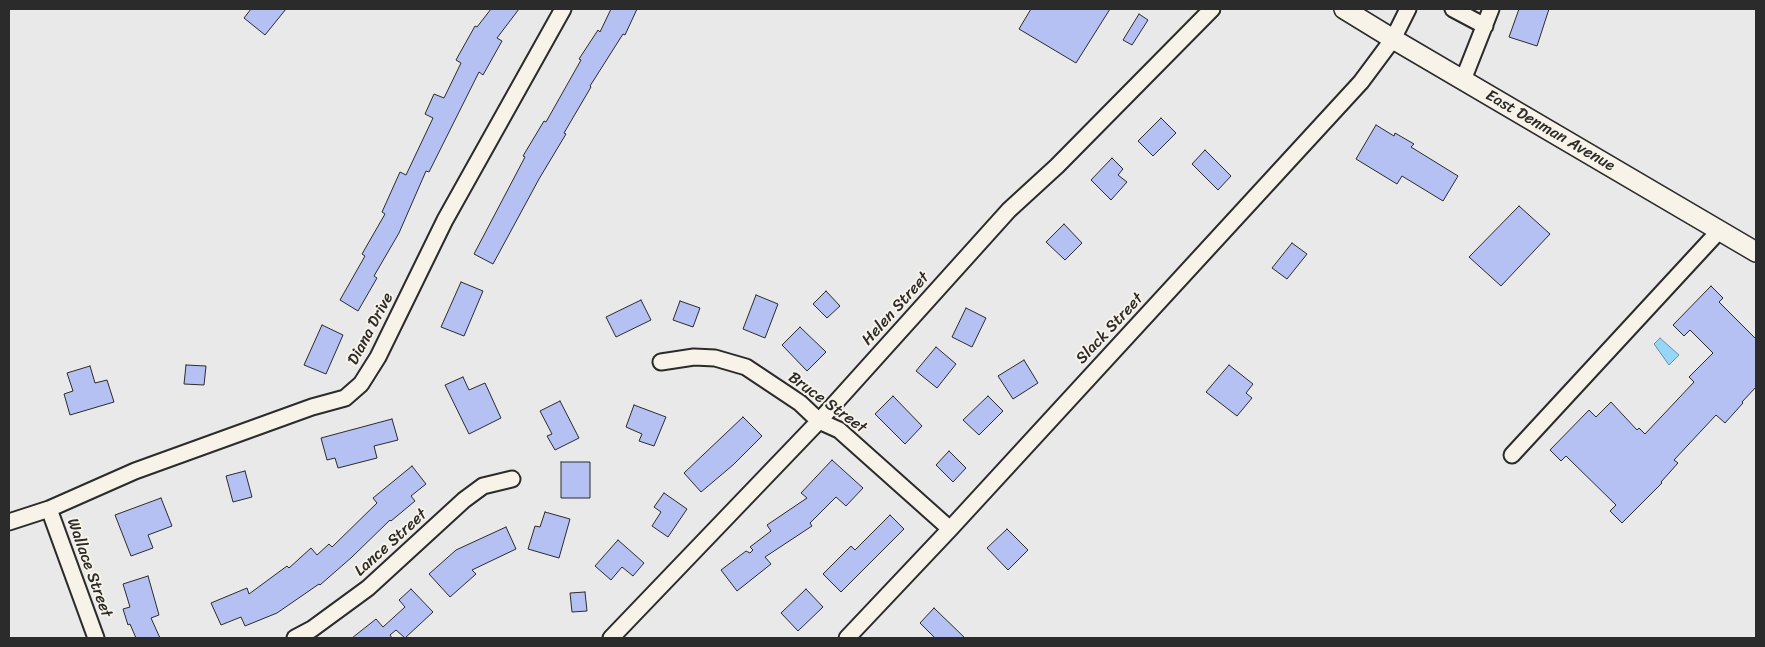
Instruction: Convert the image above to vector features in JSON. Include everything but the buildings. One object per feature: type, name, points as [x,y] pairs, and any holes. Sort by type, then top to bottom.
[{"type":"main road","name":"East Denman Avenue","points":[[1344,9],[1756,252]]},
{"type":"street","name":"Diana Drive","points":[[9,522],[49,509],[135,471],[312,407],[345,398],[361,384],[378,358],[445,220],[563,9]]},
{"type":"street","name":"Helen Street","points":[[611,638],[819,421],[1009,210],[1057,166],[1212,9]]},
{"type":"street","name":"Slack Street","points":[[847,638],[950,529],[1361,82],[1393,39],[1408,9]]},
{"type":"street","points":[[1453,9],[1485,26]]},
{"type":"street","points":[[1463,80],[1491,9]]},
{"type":"street","points":[[1512,456],[1720,231]]},
{"type":"street","name":"Bruce Street","points":[[661,362],[694,357],[716,358],[746,367],[800,403],[819,421],[839,430],[950,529]]},
{"type":"street","name":"Lance Street","points":[[295,638],[312,629],[368,588],[464,500],[483,486],[512,479]]},
{"type":"street","name":"Wallace Street","points":[[49,509],[96,638]]},
{"type":"water","points":[[1660,338],[1679,355],[1669,365],[1654,344]]}]
